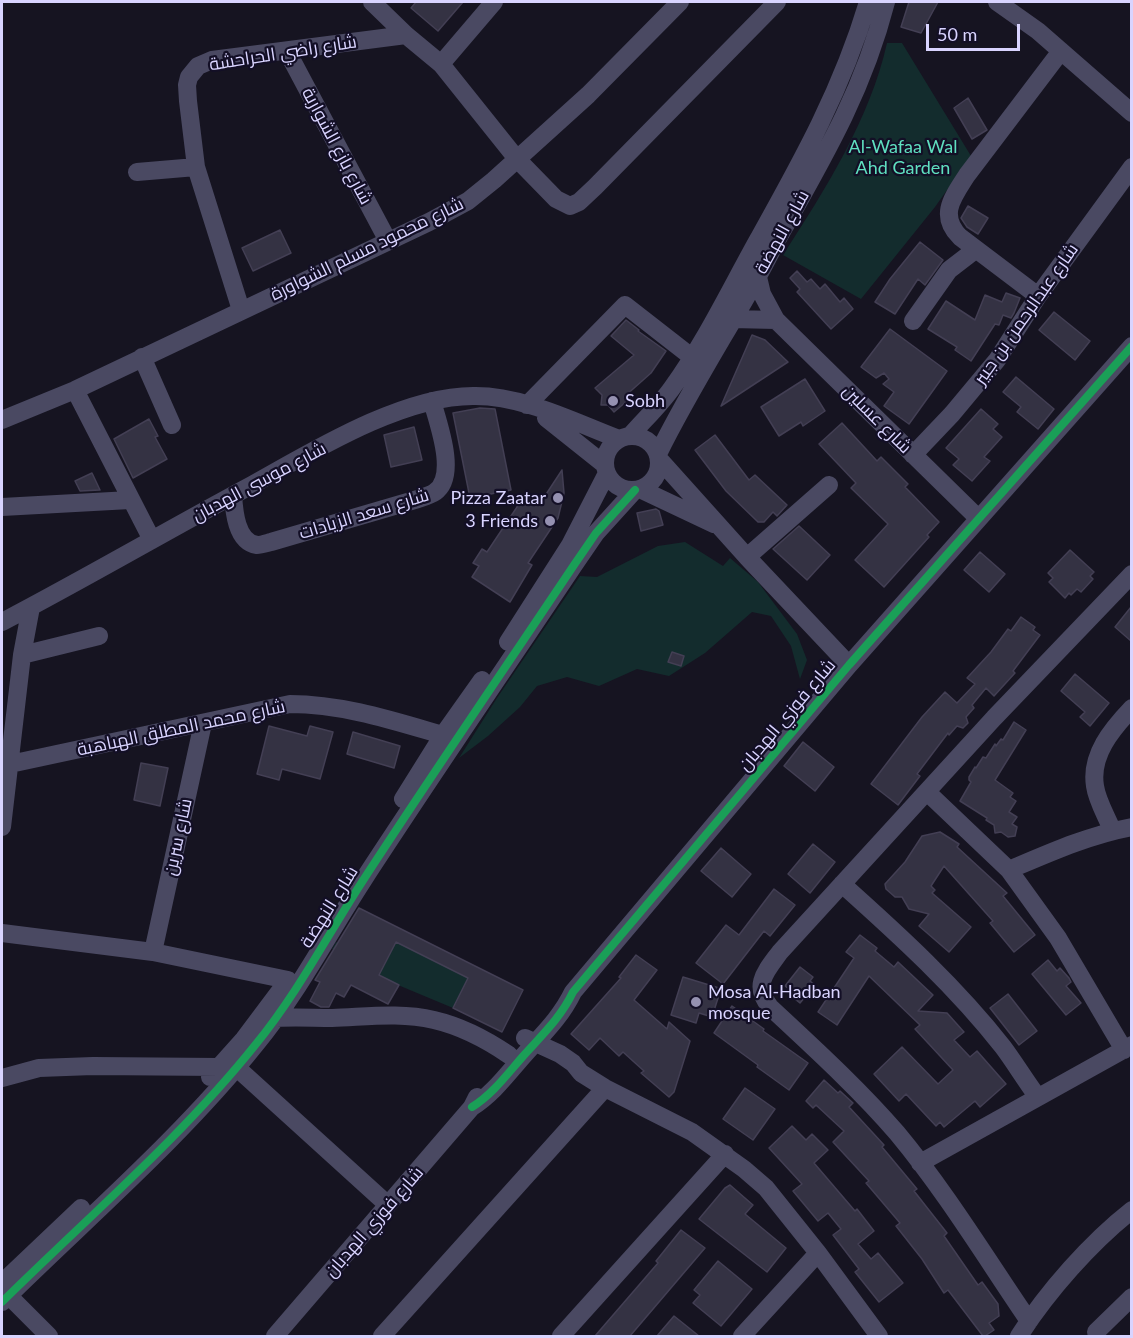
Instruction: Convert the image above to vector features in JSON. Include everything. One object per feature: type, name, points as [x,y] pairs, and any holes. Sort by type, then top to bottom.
[{"type":"street","points":[[372,2],[406,35],[441,64],[517,159],[560,202],[570,206],[579,202],[777,2]]},
{"type":"street","points":[[389,2],[423,48]]},
{"type":"street","points":[[441,64],[494,2]]},
{"type":"street","name":"شارع محمود مسلم الشواورة","points":[[2,420],[75,390],[468,201],[588,95],[680,2]]},
{"type":"street","name":"شارع النهضة","points":[[624,437],[670,390],[693,358],[827,112],[844,73],[868,2]]},
{"type":"street","name":"شارع النهضة","points":[[659,456],[679,411],[758,277],[842,123],[862,78],[886,2]]},
{"type":"street","points":[[997,2],[1038,31],[1131,112]]},
{"type":"street","name":"شارع راضي الحراحشة","points":[[241,310],[195,167],[187,85],[193,71],[198,66],[212,60],[406,35]]},
{"type":"street","name":"شارع بازع الشواربة","points":[[286,51],[388,241]]},
{"type":"street","points":[[1038,296],[975,250],[951,228],[948,216],[953,195],[1061,51]]},
{"type":"street","points":[[137,171],[195,167]]},
{"type":"street","name":"شارع عبدالرحمن بن جبير","points":[[913,455],[952,414],[997,360],[1038,296],[1131,167]]},
{"type":"street","points":[[913,321],[949,270],[975,250]]},
{"type":"street","name":"شارع عسلين","points":[[758,277],[762,294],[776,320],[978,518]]},
{"type":"street","points":[[529,406],[625,305],[693,358]]},
{"type":"street","points":[[732,319],[776,320]]},
{"type":"street","name":"شارع فوزي الهدبان","points":[[523,1047],[552,1026],[573,992],[849,665],[1131,346]]},
{"type":"street","points":[[142,357],[172,425]]},
{"type":"street","points":[[75,390],[152,540]]},
{"type":"street","name":"شارع موسى الهدبان","points":[[2,622],[367,424],[432,401],[473,396],[509,399],[624,437]]},
{"type":"street","name":"شارع سعد الزيادات","points":[[233,495],[235,516],[240,531],[249,542],[257,544],[283,539],[435,492],[446,478],[446,461],[432,401]]},
{"type":"street","name":"شارع موسى الهدبان","points":[[529,406],[607,469]]},
{"type":"street","points":[[722,528],[637,489],[618,486],[607,469],[609,450],[624,437],[644,438],[650,442],[659,456],[722,528],[747,557],[849,665]]},
{"type":"street","points":[[637,489],[653,480],[657,474],[659,456]]},
{"type":"street","name":"شارع النهضة","points":[[4,1293],[122,1169],[277,1018],[361,884],[493,664],[570,545],[607,469]]},
{"type":"street","points":[[747,557],[829,485]]},
{"type":"street","name":"شارع النهضة","points":[[228,1067],[450,737],[596,533],[637,489]]},
{"type":"street","points":[[2,507],[130,500]]},
{"type":"street","points":[[1029,1321],[896,1132],[771,1007],[764,999],[761,990],[766,970],[780,952],[1131,574]]},
{"type":"street","points":[[2,827],[22,655],[31,607]]},
{"type":"street","points":[[22,655],[99,636]]},
{"type":"street","name":"شارع محمد المطلق الهباهبة","points":[[10,764],[290,704],[346,708],[450,737]]},
{"type":"street","points":[[1112,830],[1095,787],[1095,768],[1104,744],[1114,727],[1131,708]]},
{"type":"street","name":"شارع سرين","points":[[153,952],[203,723]]},
{"type":"street","points":[[920,1163],[985,1128],[1036,1096],[1128,1047],[1058,938],[1010,870],[927,792]]},
{"type":"street","points":[[1010,870],[1058,849],[1112,830],[1131,827]]},
{"type":"street","points":[[842,884],[920,954],[968,1006],[1003,1047],[1036,1096]]},
{"type":"street","points":[[2,933],[153,952],[288,980]]},
{"type":"street","name":"شارع فوزي الهدبان","points":[[275,1336],[472,1107],[486,1098],[558,1001],[573,992]]},
{"type":"street","points":[[277,1018],[393,1015],[421,1017],[455,1026],[494,1044],[560,1054]]},
{"type":"street","points":[[552,1026],[553,1046],[573,1063],[580,1073]]},
{"type":"street","points":[[523,1047],[568,1071],[580,1073],[692,1132],[725,1154],[766,1188],[818,1253],[879,1336]]},
{"type":"street","points":[[2,1078],[39,1068],[228,1067],[388,1204]]},
{"type":"street","points":[[382,1336],[605,1088]]},
{"type":"street","points":[[561,1336],[725,1154]]},
{"type":"street","points":[[1018,1336],[1093,1245],[1131,1210]]},
{"type":"street","points":[[742,1336],[818,1253]]},
{"type":"street","points":[[4,1293],[43,1334]]},
{"type":"street","points":[[1095,1332],[1131,1297]]},
{"type":"green space","name":"Al-Wafaa Wal Ahd Garden","points":[[887,43],[902,43],[971,156],[935,207],[861,299],[783,255],[815,205],[858,126]]},
{"type":"green space","points":[[685,542],[723,566],[730,558],[758,582],[797,634],[807,660],[800,679],[791,646],[771,616],[752,612],[705,653],[669,676],[637,669],[599,686],[567,677],[537,686],[520,707],[459,758],[580,576],[597,577],[658,546]]},
{"type":"green space","points":[[336,942],[384,966],[396,942],[468,978],[453,1008],[398,985],[332,949]]},
{"type":"building","points":[[416,2],[463,2],[438,31],[411,8]]},
{"type":"building","points":[[909,2],[938,2],[921,33],[901,27]]},
{"type":"building","points":[[968,98],[987,130],[972,139],[954,108]]},
{"type":"building","points":[[968,206],[988,218],[978,234],[967,227],[961,218]]},
{"type":"building","points":[[280,230],[291,253],[253,271],[242,248]]},
{"type":"building","points":[[920,242],[943,260],[925,285],[918,279],[895,314],[875,302],[890,279]]},
{"type":"building","points":[[797,271],[807,282],[811,279],[820,289],[825,284],[840,302],[844,298],[853,309],[831,329],[797,292],[800,289],[790,278]]},
{"type":"building","points":[[1006,293],[1020,298],[1014,313],[1011,318],[1003,315],[999,325],[995,324],[971,361],[955,350],[957,347],[928,329],[946,301],[975,320],[985,295],[1002,302]]},
{"type":"building","points":[[1054,312],[1090,341],[1075,360],[1039,330]]},
{"type":"building","points":[[626,320],[666,351],[651,373],[624,397],[627,401],[614,412],[608,405],[601,405],[602,395],[595,388],[634,355],[611,336]]},
{"type":"building","points":[[890,329],[947,371],[909,424],[884,406],[894,392],[883,384],[889,379],[884,373],[876,378],[861,367]]},
{"type":"building","points":[[752,335],[765,340],[788,362],[721,406]]},
{"type":"building","points":[[1016,377],[1054,409],[1038,429],[1017,412],[1021,407],[1003,392]]},
{"type":"building","points":[[805,379],[825,411],[803,426],[801,422],[779,436],[761,407]]},
{"type":"building","points":[[480,408],[495,409],[511,490],[470,498],[453,413]]},
{"type":"building","points":[[981,409],[998,424],[993,429],[1002,437],[984,457],[990,461],[972,481],[953,465],[959,459],[946,448]]},
{"type":"building","points":[[149,419],[158,436],[155,437],[167,459],[133,478],[114,439]]},
{"type":"building","points":[[842,423],[877,461],[881,457],[908,484],[905,487],[939,522],[927,535],[929,537],[884,587],[855,560],[888,524],[851,488],[856,483],[819,444]]},
{"type":"building","points":[[414,427],[422,460],[391,467],[384,435]]},
{"type":"building","points":[[715,435],[749,480],[755,475],[787,505],[777,516],[773,512],[764,522],[758,522],[726,491],[695,450]]},
{"type":"building","points":[[562,470],[564,493],[558,518],[528,563],[532,565],[510,602],[472,577],[479,566],[473,563],[482,549],[487,552],[525,495],[539,505]]},
{"type":"building","points":[[92,473],[100,490],[80,491],[75,481]]},
{"type":"building","points":[[656,509],[659,511],[663,525],[641,531],[637,513]]},
{"type":"building","points":[[799,526],[830,555],[807,580],[773,549]]},
{"type":"building","points":[[1070,550],[1094,572],[1090,576],[1093,579],[1081,592],[1077,589],[1065,598],[1049,582],[1053,578],[1048,573]]},
{"type":"building","points":[[980,552],[1005,574],[989,592],[964,570]]},
{"type":"building","points":[[1131,607],[1131,641],[1115,627]]},
{"type":"building","points":[[1021,617],[1035,627],[1033,630],[1040,635],[1013,671],[1015,673],[994,696],[986,688],[972,705],[974,708],[966,717],[968,723],[963,728],[957,726],[949,735],[948,733],[917,774],[920,776],[898,805],[871,784],[922,717],[945,692],[957,703],[975,684],[967,678]]},
{"type":"building","points":[[672,652],[684,656],[681,666],[668,662]]},
{"type":"building","points":[[1075,674],[1109,703],[1090,726],[1080,717],[1085,712],[1061,691]]},
{"type":"building","points":[[1014,722],[1026,730],[995,780],[1013,793],[1010,797],[1016,801],[1009,812],[1017,817],[1012,824],[1017,827],[1015,836],[1008,837],[1001,832],[995,833],[994,825],[986,820],[987,818],[960,801],[971,782],[969,777],[975,767],[983,757],[986,758],[995,744],[996,746],[1001,739],[1003,740]]},
{"type":"building","points":[[269,726],[307,736],[310,726],[333,732],[320,779],[282,769],[279,780],[257,774]]},
{"type":"building","points":[[353,732],[400,746],[394,768],[347,754]]},
{"type":"building","points":[[803,742],[834,767],[815,791],[784,766]]},
{"type":"building","points":[[141,763],[168,768],[160,806],[134,800]]},
{"type":"building","points":[[940,832],[959,844],[957,847],[1007,893],[1003,896],[1035,935],[1014,952],[990,923],[993,921],[944,866],[931,886],[935,890],[932,893],[971,927],[949,952],[919,926],[929,914],[909,909],[902,897],[895,897],[886,889],[885,884],[905,862],[922,836]]},
{"type":"building","points":[[813,844],[835,862],[810,893],[788,874]]},
{"type":"building","points":[[721,848],[751,874],[732,897],[701,871]]},
{"type":"building","points":[[774,889],[795,905],[770,936],[764,931],[723,984],[696,963],[726,925],[739,935]]},
{"type":"building","points":[[359,908],[523,990],[502,1032],[453,1008],[468,978],[396,942],[379,975],[399,985],[388,1004],[351,985],[344,997],[336,993],[329,1007],[321,1007],[310,1001],[320,982],[315,980]]},
{"type":"building","points":[[860,935],[877,948],[875,951],[894,967],[898,962],[933,995],[918,1011],[947,1013],[964,1032],[954,1040],[970,1057],[977,1051],[1006,1084],[980,1107],[975,1101],[944,1127],[940,1122],[936,1126],[906,1094],[899,1101],[874,1074],[902,1047],[938,1084],[953,1070],[915,1029],[920,1025],[869,976],[837,1025],[818,1012],[854,958],[846,952]]},
{"type":"building","points":[[636,955],[657,970],[634,1000],[667,1029],[669,1022],[690,1041],[674,1092],[669,1097],[641,1073],[644,1071],[623,1052],[619,1056],[600,1038],[589,1050],[571,1034],[621,978],[619,977]]},
{"type":"building","points":[[1048,960],[1057,971],[1060,968],[1069,978],[1071,982],[1066,986],[1081,1003],[1066,1015],[1032,974]]},
{"type":"building","points":[[800,967],[813,977],[810,981],[815,985],[800,1003],[791,996],[794,993],[785,986]]},
{"type":"building","name":"Mosa Al-Hadban mosque","points":[[683,977],[719,988],[715,993],[719,995],[712,1017],[699,1013],[696,1023],[671,1015]]},
{"type":"building","points":[[1008,994],[1037,1031],[1019,1045],[990,1008]]},
{"type":"building","points":[[732,1006],[808,1063],[789,1090],[714,1033]]},
{"type":"building","points":[[824,1080],[853,1103],[849,1107],[884,1145],[882,1147],[917,1189],[914,1191],[947,1233],[944,1236],[978,1285],[982,1282],[998,1304],[999,1316],[989,1323],[994,1330],[985,1336],[948,1290],[944,1293],[922,1259],[896,1226],[900,1223],[866,1183],[869,1181],[833,1142],[844,1131],[816,1105],[813,1108],[806,1101]]},
{"type":"building","points":[[745,1088],[775,1109],[753,1140],[723,1119]]},
{"type":"building","points":[[792,1126],[806,1140],[812,1134],[828,1150],[814,1163],[855,1211],[857,1209],[874,1231],[858,1244],[871,1259],[878,1253],[903,1283],[879,1302],[855,1272],[859,1269],[833,1235],[841,1229],[828,1213],[818,1221],[793,1191],[802,1184],[769,1148]]},
{"type":"building","points":[[730,1185],[753,1205],[745,1214],[786,1248],[767,1272],[699,1219]]},
{"type":"building","points":[[681,1230],[705,1248],[630,1336],[595,1336],[658,1263],[656,1261]]},
{"type":"building","points":[[718,1261],[752,1289],[721,1326],[693,1303],[700,1295],[694,1290]]},
{"type":"building","points":[[674,1316],[699,1336],[657,1336]]},
{"type":"cycle path","points":[[472,1107],[494,1090],[545,1032],[573,992],[849,665],[1132,346]]},
{"type":"cycle path","points":[[2,1302],[165,1145],[227,1079],[271,1025],[388,842],[574,565],[596,533],[635,490]]},
{"type":"place","name":"Sobh","points":[[613,401]]},
{"type":"place","name":"Pizza Zaatar","points":[[558,498]]},
{"type":"place","name":"3 Friends","points":[[550,521]]},
{"type":"place","name":"Mosa Al-Hadban mosque","points":[[696,1002]]}]
